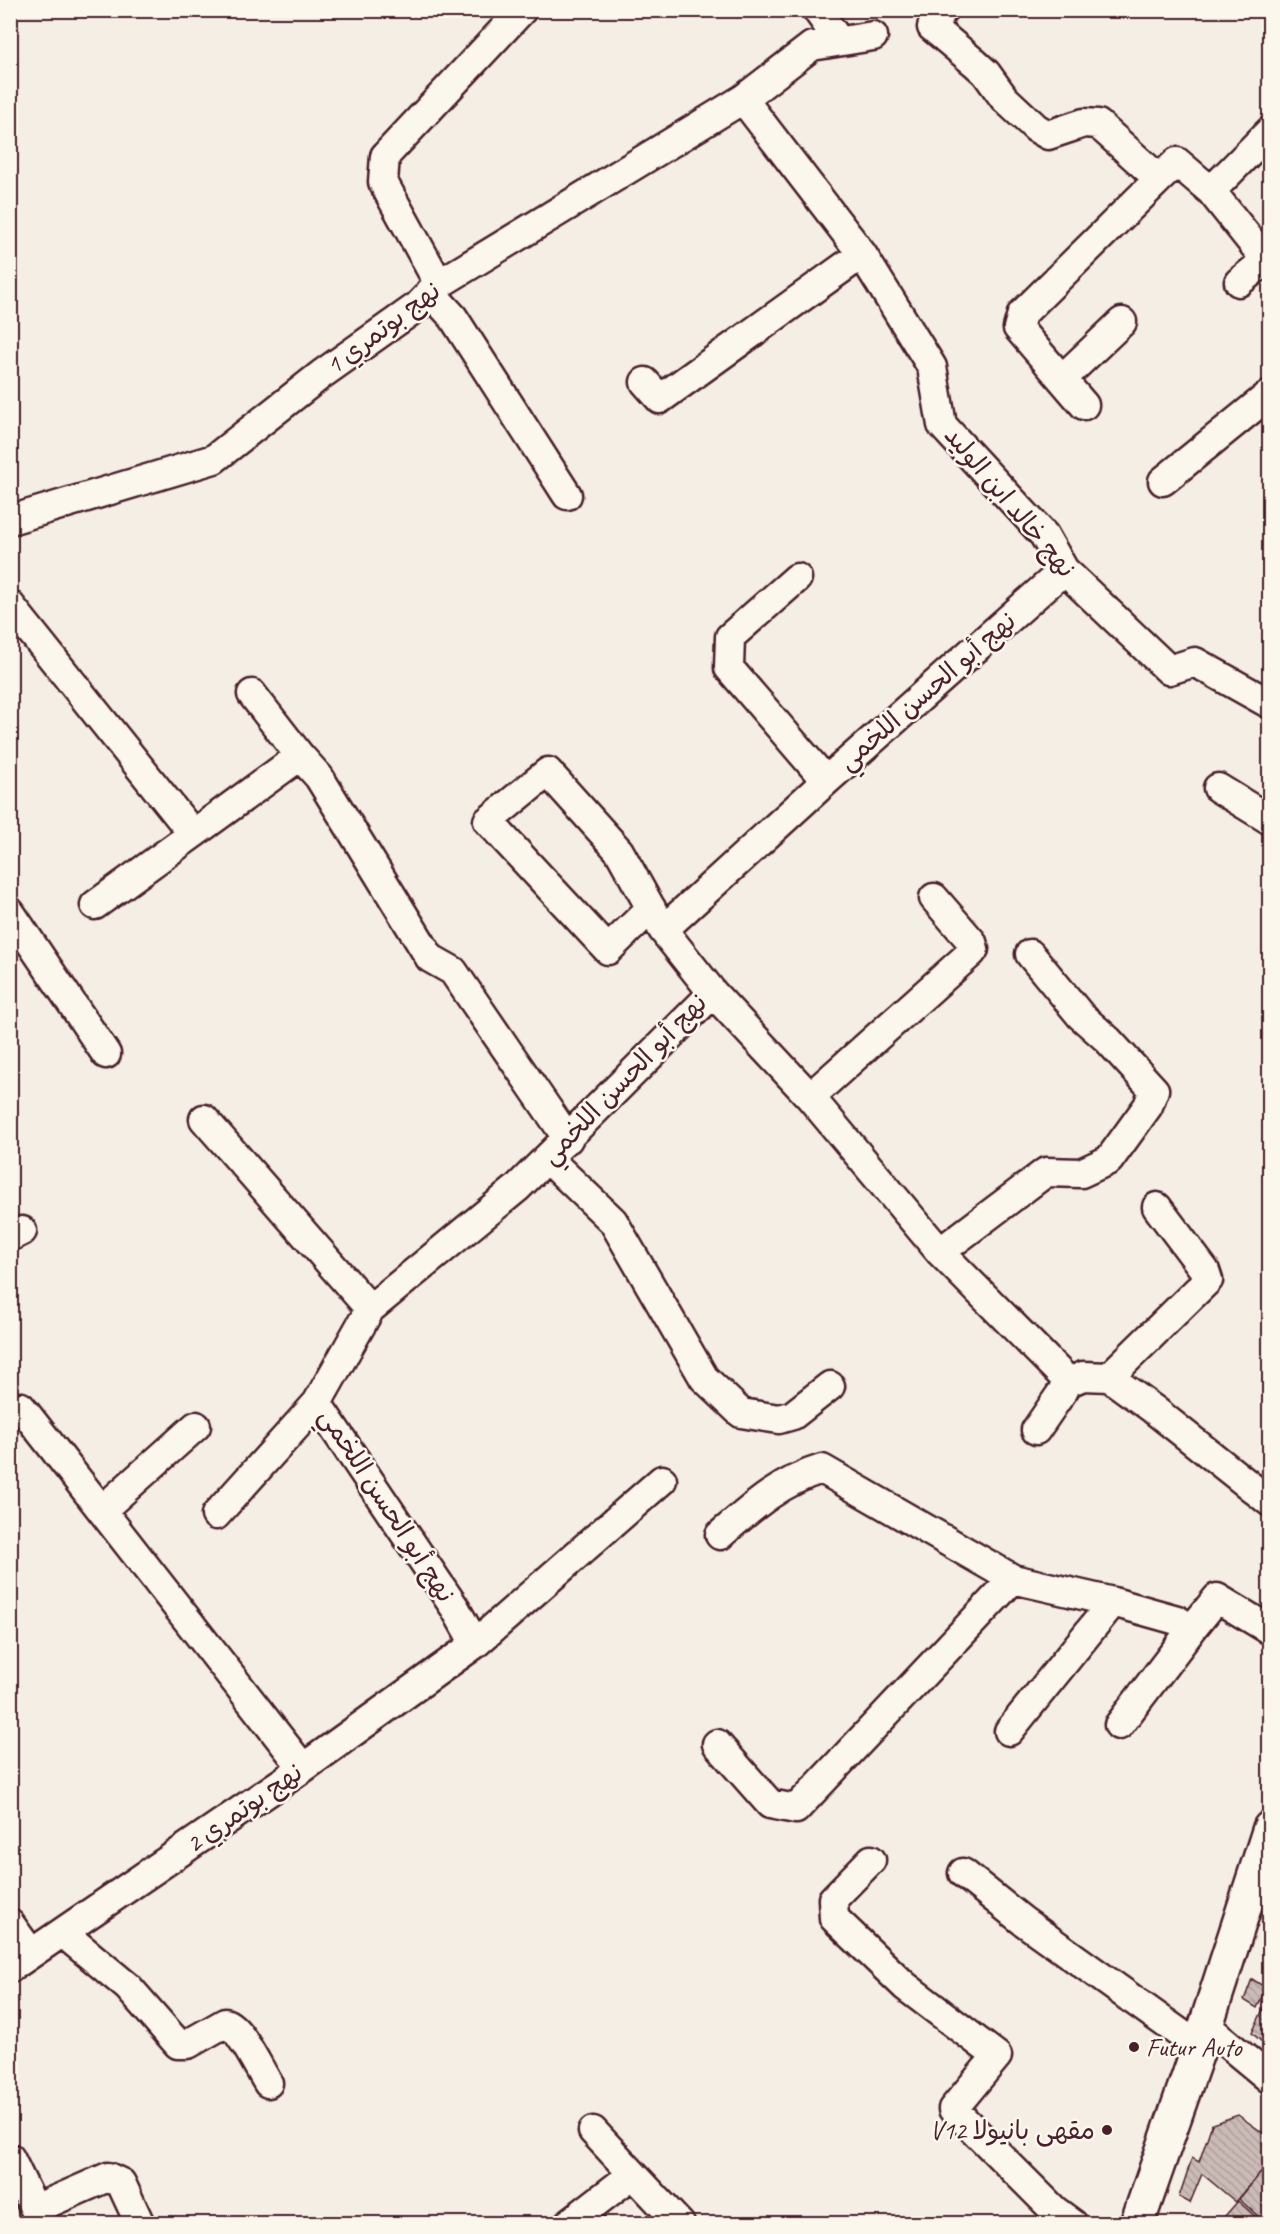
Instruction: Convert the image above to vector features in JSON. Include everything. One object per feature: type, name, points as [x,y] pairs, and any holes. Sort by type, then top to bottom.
[{"type":"main road","points":[[1137,2223],[1269,1828]]},
{"type":"street","points":[[522,10],[385,156],[383,182],[435,288],[567,495]]},
{"type":"street","points":[[817,10],[839,41]]},
{"type":"street","points":[[943,10],[932,27],[986,73],[1004,98],[1036,128],[1048,135],[1084,123],[1098,124],[1159,179]]},
{"type":"street","name":"نهج بوتمري 1","points":[[10,520],[214,459],[322,374],[417,306],[435,288],[743,99],[812,46],[873,36]]},
{"type":"street","name":"نهج خالد ابن الوليد","points":[[743,99],[862,254],[932,367],[942,425],[1044,535],[1064,570],[1169,670],[1196,662],[1269,704]]},
{"type":"street","points":[[1211,191],[1269,131]]},
{"type":"street","points":[[1083,405],[1018,328],[1022,314],[1177,162],[1211,191],[1266,260],[1239,282]]},
{"type":"street","points":[[645,382],[660,399],[862,254]]},
{"type":"street","points":[[1062,379],[1122,322]]},
{"type":"street","points":[[1163,481],[1269,394]]},
{"type":"street","name":"نهج أبو الحسن اللخمي","points":[[475,1644],[454,1608],[317,1403],[370,1309],[517,1188],[713,993],[657,919],[826,781],[1064,570]]},
{"type":"street","points":[[797,578],[730,637],[729,668],[826,781]]},
{"type":"street","points":[[10,605],[193,834]]},
{"type":"street","points":[[252,694],[319,777],[430,958],[453,971],[568,1139]]},
{"type":"street","points":[[95,905],[300,756]]},
{"type":"street","points":[[548,772],[619,851],[657,919],[608,950],[488,821],[548,772]]},
{"type":"street","points":[[1218,788],[1269,820]]},
{"type":"street","points":[[810,1098],[974,949],[972,942],[934,898]]},
{"type":"street","points":[[10,912],[106,1054]]},
{"type":"street","points":[[940,1252],[1047,1172],[1081,1173],[1109,1160],[1148,1106],[1154,1090],[1108,1040],[1081,1016],[1030,954]]},
{"type":"street","points":[[713,993],[810,1098],[940,1252],[1069,1382]]},
{"type":"street","points":[[204,1119],[370,1309]]},
{"type":"street","points":[[547,1158],[613,1221],[704,1378],[741,1413],[778,1419],[793,1415],[830,1386]]},
{"type":"street","points":[[1109,1377],[1208,1280],[1205,1270],[1157,1207]]},
{"type":"street","points":[[1036,1430],[1069,1382],[1083,1376],[1109,1377],[1153,1409],[1269,1502]]},
{"type":"street","points":[[216,1515],[317,1403]]},
{"type":"street","points":[[21,1407],[303,1768]]},
{"type":"street","points":[[102,1510],[196,1426]]},
{"type":"street","points":[[720,1535],[781,1486],[807,1473],[822,1469],[1013,1579],[1178,1620],[1192,1629]]},
{"type":"street","name":"نهج بوتمري 2","points":[[21,1961],[303,1768],[475,1644],[662,1480]]},
{"type":"street","points":[[717,1744],[770,1804],[796,1809],[1013,1579]]},
{"type":"street","points":[[1119,1725],[1217,1598],[1269,1630]]},
{"type":"street","points":[[1009,1731],[1113,1602]]},
{"type":"street","points":[[872,1860],[833,1899],[834,1918],[905,1986],[997,2056],[952,2109],[1054,2210],[1073,2223]]},
{"type":"street","points":[[963,1873],[1023,1921],[1198,2046]]},
{"type":"street","points":[[10,1924],[21,1961]]},
{"type":"street","points":[[1002,1924],[1143,2027],[1198,2046],[1269,2079]]},
{"type":"street","points":[[63,1933],[128,1987],[178,2044],[188,2044],[225,2023],[229,2024],[239,2035],[268,2083]]},
{"type":"street","points":[[593,2131],[680,2223]]},
{"type":"street","points":[[10,2158],[39,2216],[108,2177],[121,2183],[140,2223]]},
{"type":"street","points":[[568,2223],[633,2174]]},
{"type":"building","points":[[1252,1979],[1266,1988],[1257,2008],[1244,2000]]},
{"type":"building","points":[[1266,2003],[1270,2005],[1270,2049],[1252,2033]]},
{"type":"building","points":[[1238,2115],[1270,2138],[1270,2161],[1236,2202],[1202,2174],[1190,2203],[1179,2197],[1192,2158],[1199,2162],[1212,2124]]},
{"type":"building","points":[[1270,2162],[1270,2224],[1267,2224],[1239,2199]]},
{"type":"building","points":[[1238,2201],[1264,2224],[1218,2224]]},
{"type":"place","name":"Futur Auto","points":[[1134,2047]]},
{"type":"place","name":"V12 مقهى بانيولا","points":[[1107,2130]]}]
